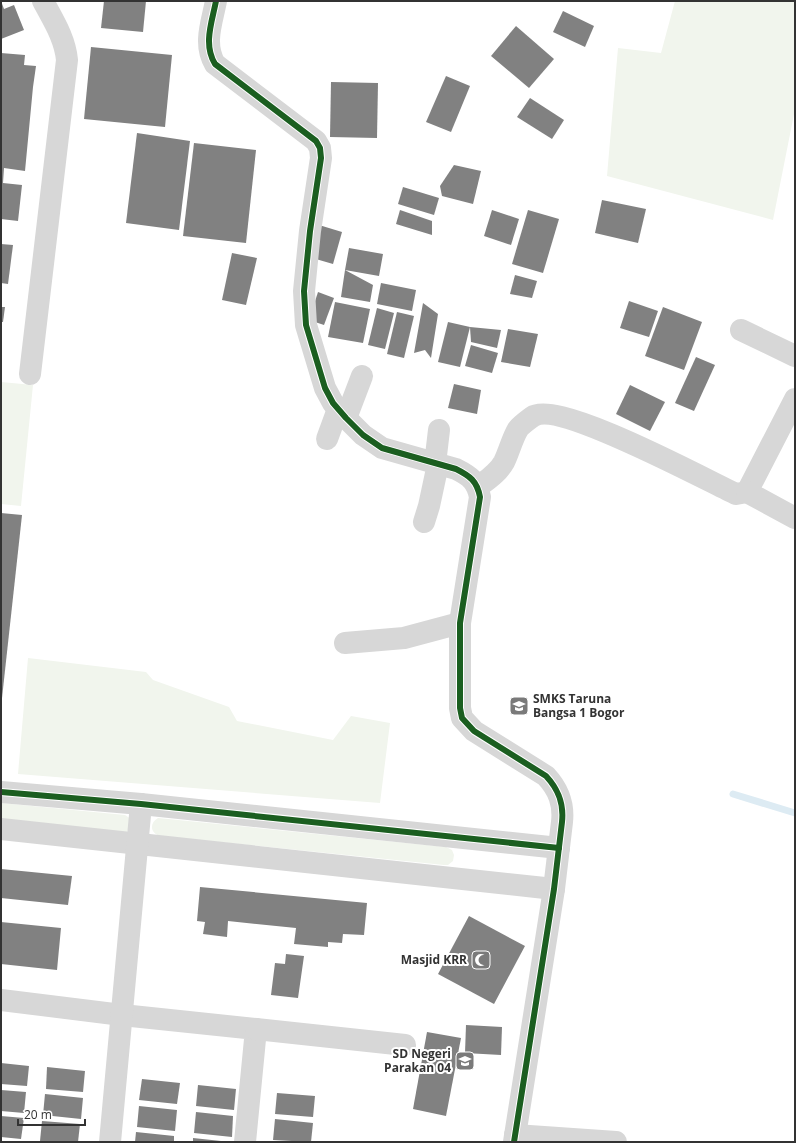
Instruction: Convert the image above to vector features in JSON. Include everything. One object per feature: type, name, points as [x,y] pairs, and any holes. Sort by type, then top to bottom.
[{"type":"street","points":[[30,374],[67,60],[63,40],[43,1]]},
{"type":"street","points":[[216,1],[209,35],[209,47],[215,64],[316,141],[320,148],[321,158],[310,231],[304,291],[304,309],[306,325],[325,388],[342,414],[363,435],[382,448],[456,469],[467,474],[478,487],[480,497],[460,623],[460,708],[462,718],[474,731],[546,776],[554,785],[561,798],[563,812],[554,889],[515,1138],[616,1142]]},
{"type":"street","points":[[741,330],[795,356]]},
{"type":"street","points":[[327,439],[362,376]]},
{"type":"street","points":[[746,492],[795,399]]},
{"type":"street","points":[[478,487],[495,474],[503,463],[519,428],[534,416],[553,415],[582,423],[659,455],[736,494],[746,492],[795,518]]},
{"type":"street","points":[[424,522],[429,506],[437,464],[439,430]]},
{"type":"street","points":[[345,643],[404,638],[460,623]]},
{"type":"street","points":[[1,792],[141,804],[559,848]]},
{"type":"street","points":[[110,1142],[141,804]]},
{"type":"street","points":[[1,829],[137,845],[554,889]]},
{"type":"street","points":[[1,1000],[122,1015],[405,1045]]},
{"type":"street","points":[[245,1142],[256,1029]]},
{"type":"shaded area","points":[[675,1],[795,1],[795,109],[773,220],[607,176],[618,48],[661,53]]},
{"type":"shaded area","points":[[1,382],[33,385],[21,506],[1,504]]},
{"type":"shaded area","points":[[28,658],[146,672],[153,680],[229,707],[237,721],[333,740],[351,716],[390,723],[380,803],[18,774]]},
{"type":"shaded area","points":[[1,803],[125,815],[131,819],[127,833],[1,821]]},
{"type":"shaded area","points":[[158,818],[446,847],[452,850],[454,855],[453,861],[448,865],[444,865],[161,836],[157,835],[152,828],[153,823]]},
{"type":"building","points":[[1,1],[4,9],[14,5],[24,30],[1,39]]},
{"type":"building","points":[[104,1],[146,1],[143,32],[101,28]]},
{"type":"building","points":[[563,11],[594,26],[585,47],[553,32]]},
{"type":"building","points":[[516,26],[554,59],[529,88],[491,56]]},
{"type":"building","points":[[91,47],[172,55],[165,127],[84,119]]},
{"type":"building","points":[[1,53],[25,55],[24,65],[36,66],[25,171],[4,168],[3,183],[22,185],[18,221],[1,219]]},
{"type":"building","points":[[446,76],[470,86],[451,132],[426,122]]},
{"type":"building","points":[[331,82],[378,83],[377,138],[330,137]]},
{"type":"building","points":[[530,98],[564,120],[552,139],[517,117]]},
{"type":"building","points":[[137,133],[190,141],[179,230],[126,223]]},
{"type":"building","points":[[194,143],[256,150],[246,243],[183,236]]},
{"type":"building","points":[[454,165],[481,171],[473,204],[442,196],[440,186]]},
{"type":"building","points":[[403,187],[439,198],[434,215],[398,204]]},
{"type":"building","points":[[602,200],[646,209],[638,243],[595,233]]},
{"type":"building","points":[[400,210],[432,221],[432,235],[396,224]]},
{"type":"building","points":[[492,210],[519,219],[511,245],[484,236]]},
{"type":"building","points":[[528,210],[559,219],[543,273],[512,264]]},
{"type":"building","points":[[319,225],[342,232],[333,264],[309,257]]},
{"type":"building","points":[[1,244],[13,245],[8,284],[1,283]]},
{"type":"building","points":[[349,248],[383,254],[379,276],[345,270]]},
{"type":"building","points":[[232,253],[257,258],[246,305],[222,300]]},
{"type":"building","points":[[345,270],[373,285],[370,302],[341,297]]},
{"type":"building","points":[[515,275],[537,281],[532,298],[510,294]]},
{"type":"building","points":[[381,283],[416,290],[412,311],[377,304]]},
{"type":"building","points":[[318,292],[334,298],[324,325],[309,320]]},
{"type":"building","points":[[629,301],[658,311],[649,337],[620,328]]},
{"type":"building","points":[[335,302],[370,309],[363,343],[328,337]]},
{"type":"building","points":[[423,303],[438,314],[431,358],[425,350],[414,353]]},
{"type":"building","points":[[1,307],[5,307],[3,322],[1,322]]},
{"type":"building","points":[[663,307],[702,322],[684,370],[645,356]]},
{"type":"building","points":[[377,308],[394,313],[385,349],[368,345]]},
{"type":"building","points":[[397,312],[414,316],[404,358],[387,354]]},
{"type":"building","points":[[448,322],[470,327],[460,367],[438,362]]},
{"type":"building","points":[[470,327],[501,330],[497,348],[471,342]]},
{"type":"building","points":[[508,329],[538,334],[530,367],[501,362]]},
{"type":"building","points":[[471,345],[498,353],[492,373],[465,366]]},
{"type":"building","points":[[696,357],[715,365],[694,411],[675,403]]},
{"type":"building","points":[[454,384],[481,390],[477,414],[448,408]]},
{"type":"building","points":[[630,385],[665,402],[650,431],[616,414]]},
{"type":"building","points":[[1,513],[22,515],[2,698],[1,698]]},
{"type":"building","points":[[1,869],[72,876],[68,905],[1,898]]},
{"type":"building","points":[[200,887],[367,903],[364,935],[343,934],[342,943],[328,942],[328,947],[294,944],[296,928],[228,921],[227,937],[203,934],[205,922],[197,921]]},
{"type":"building","name":"Masjid KRR","points":[[469,916],[525,946],[494,1004],[438,974]]},
{"type":"building","points":[[1,922],[61,928],[57,970],[1,964]]},
{"type":"building","points":[[286,954],[304,956],[298,998],[271,995],[275,963],[285,964]]},
{"type":"building","points":[[466,1025],[502,1027],[501,1055],[465,1053]]},
{"type":"building","points":[[427,1032],[461,1038],[446,1116],[413,1109]]},
{"type":"building","points":[[1,1063],[29,1066],[27,1086],[1,1084]]},
{"type":"building","points":[[47,1067],[85,1071],[83,1092],[46,1089]]},
{"type":"building","points":[[142,1079],[180,1083],[177,1104],[139,1100]]},
{"type":"building","points":[[198,1085],[236,1089],[234,1110],[196,1106]]},
{"type":"building","points":[[1,1090],[26,1092],[24,1113],[1,1111]]},
{"type":"building","points":[[277,1093],[315,1096],[313,1117],[275,1114]]},
{"type":"building","points":[[45,1094],[83,1098],[81,1119],[43,1115]]},
{"type":"building","points":[[139,1106],[177,1110],[175,1131],[137,1127]]},
{"type":"building","points":[[196,1112],[233,1116],[232,1137],[194,1133]]},
{"type":"building","points":[[1,1116],[24,1118],[21,1139],[1,1137]]},
{"type":"building","points":[[275,1119],[313,1123],[311,1142],[273,1140]]},
{"type":"building","points":[[42,1121],[80,1124],[78,1142],[40,1141]]},
{"type":"building","points":[[136,1132],[174,1136],[174,1142],[135,1142]]},
{"type":"building","points":[[193,1138],[221,1141],[221,1142],[193,1142]]},
{"type":"waterway","points":[[733,794],[795,813]]},
{"type":"cycle path","points":[[216,1],[209,41],[211,56],[215,64],[316,141],[320,148],[321,158],[310,231],[304,291],[306,325],[325,388],[333,403],[363,435],[382,448],[456,469],[472,480],[479,491],[480,497],[460,623],[460,708],[462,718],[474,731],[546,776],[551,781],[560,798],[562,822],[554,889],[514,1142]]},
{"type":"cycle path","points":[[1,792],[141,804],[559,848]]},
{"type":"place","name":"SMKS Taruna Bangsa 1 Bogor","points":[[519,706]]},
{"type":"place","name":"Masjid KRR","points":[[481,960]]},
{"type":"place","name":"SD Negeri Parakan 04","points":[[465,1061]]}]
